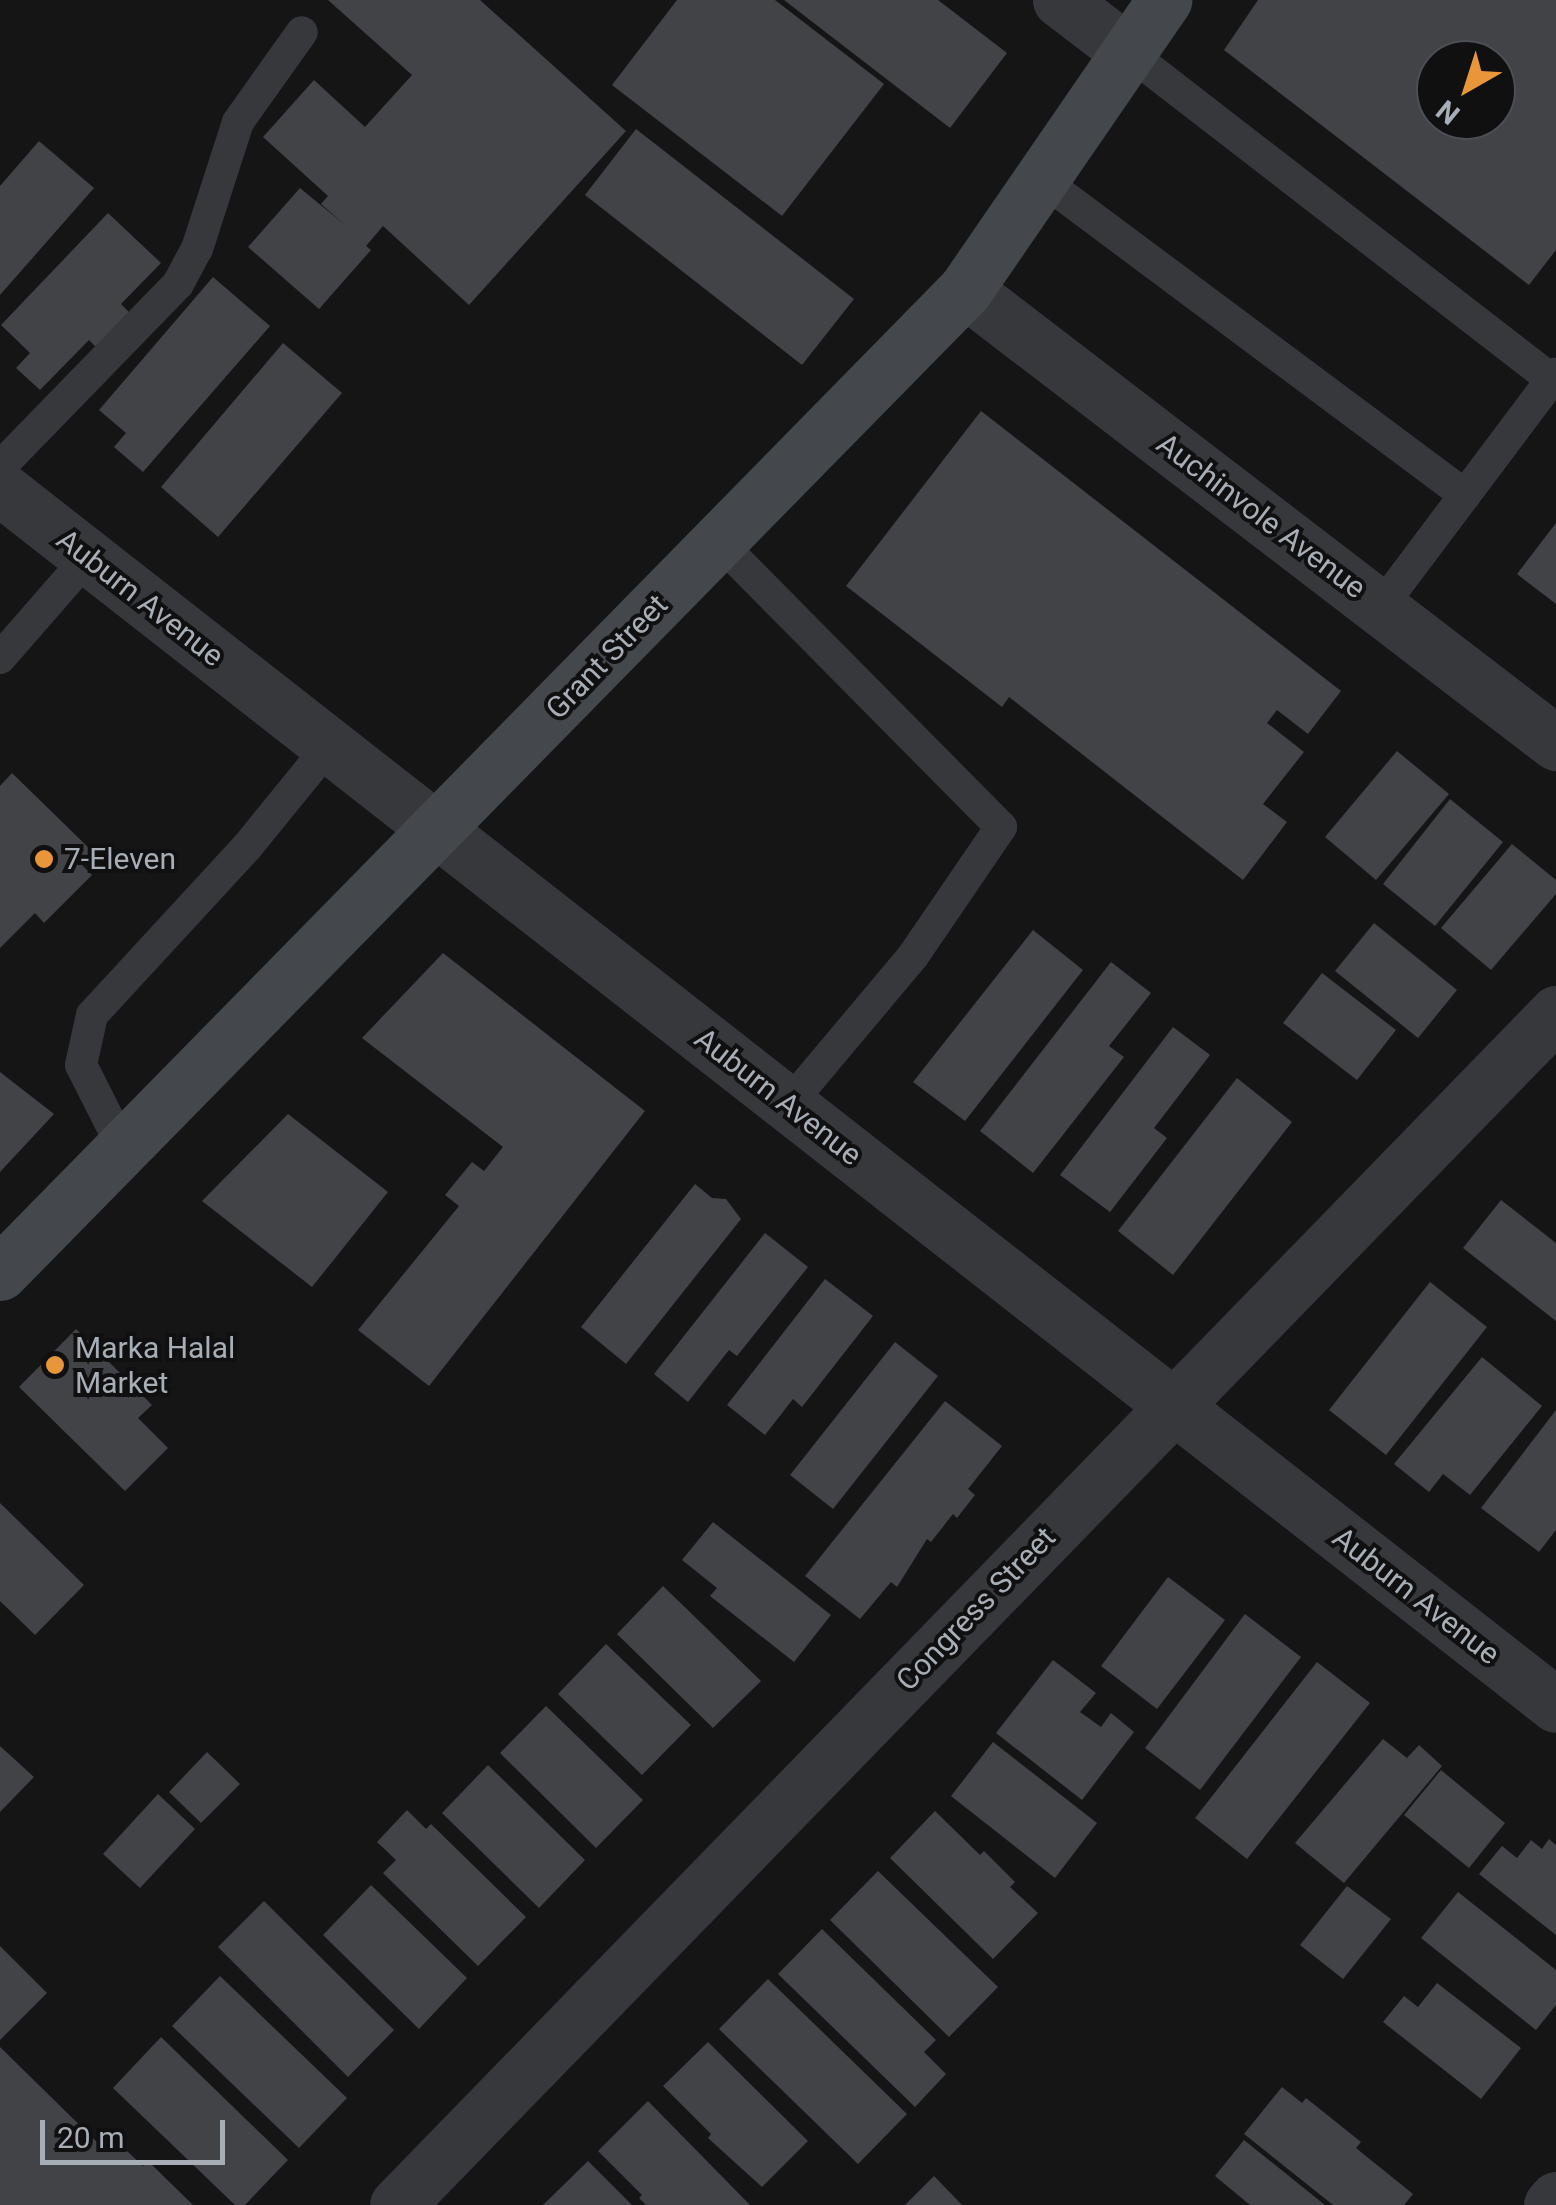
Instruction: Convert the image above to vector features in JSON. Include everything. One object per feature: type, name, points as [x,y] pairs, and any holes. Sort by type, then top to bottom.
[{"type":"street","points":[[1060,0],[1128,52]]},
{"type":"street","name":"Grant Street","points":[[0,1274],[965,290],[1164,0]]},
{"type":"street","name":"Auchinvole Avenue","points":[[965,290],[1556,743]]},
{"type":"street","name":"Auburn Avenue","points":[[0,488],[1556,1705]]},
{"type":"street","name":"Congress Street","points":[[397,2205],[1556,1013]]},
{"type":"lane","points":[[0,467],[178,284],[198,249],[207,207],[238,122],[302,32]]},
{"type":"lane","points":[[1128,52],[1554,377],[1380,608]]},
{"type":"lane","points":[[1040,179],[1465,495]]},
{"type":"lane","points":[[719,542],[1000,827],[913,956],[788,1104]]},
{"type":"lane","points":[[0,658],[88,557]]},
{"type":"lane","points":[[122,1148],[81,1064],[92,1016],[247,846],[329,746]]},
{"type":"building","points":[[328,0],[480,0],[626,131],[469,305],[383,226],[366,246],[371,250],[319,309],[248,247],[300,188],[345,225],[321,204],[328,196],[263,137],[314,80],[365,127],[412,75]]},
{"type":"building","points":[[677,0],[775,0],[884,84],[782,216],[612,85]]},
{"type":"building","points":[[784,0],[938,0],[1007,53],[950,128]]},
{"type":"building","points":[[1258,0],[1556,0],[1556,250],[1529,285],[1224,50]]},
{"type":"building","points":[[636,129],[854,299],[802,365],[585,195]]},
{"type":"building","points":[[39,141],[94,188],[0,295],[0,186]]},
{"type":"building","points":[[108,213],[161,263],[121,304],[135,318],[102,353],[89,340],[40,390],[16,368],[30,353],[1,325]]},
{"type":"building","points":[[213,277],[270,326],[143,472],[114,447],[126,433],[99,410]]},
{"type":"building","points":[[283,343],[342,393],[218,537],[161,487]]},
{"type":"building","points":[[981,411],[1341,691],[1308,734],[1277,710],[1267,723],[1304,752],[1263,804],[1287,822],[1243,880],[1009,697],[1002,707],[846,586]]},
{"type":"building","points":[[1556,523],[1556,604],[1517,574]]},
{"type":"building","points":[[1397,751],[1449,794],[1376,880],[1325,837]]},
{"type":"building","name":"7-Eleven","points":[[12,773],[94,853],[82,865],[92,875],[44,923],[35,913],[0,948],[0,786]]},
{"type":"building","points":[[1450,799],[1503,842],[1435,926],[1383,884]]},
{"type":"building","points":[[1512,844],[1556,880],[1556,894],[1491,970],[1441,928]]},
{"type":"building","points":[[1374,923],[1457,990],[1418,1038],[1335,971]]},
{"type":"building","points":[[1033,930],[1083,970],[965,1121],[913,1082]]},
{"type":"building","points":[[443,953],[645,1111],[429,1386],[358,1330],[459,1206],[445,1195],[472,1162],[484,1171],[503,1147],[362,1038]]},
{"type":"building","points":[[1111,962],[1151,993],[1109,1046],[1124,1057],[1033,1173],[980,1131]]},
{"type":"building","points":[[1322,973],[1396,1030],[1357,1080],[1283,1023]]},
{"type":"building","points":[[1173,1027],[1210,1055],[1154,1128],[1167,1138],[1110,1212],[1060,1175]]},
{"type":"building","points":[[0,1072],[54,1114],[0,1172]]},
{"type":"building","points":[[1237,1078],[1292,1122],[1173,1275],[1118,1231]]},
{"type":"building","points":[[288,1114],[388,1192],[312,1287],[202,1201]]},
{"type":"building","points":[[695,1184],[712,1198],[726,1199],[741,1219],[626,1364],[581,1327]]},
{"type":"building","points":[[1501,1200],[1556,1243],[1556,1321],[1463,1248]]},
{"type":"building","points":[[765,1233],[808,1267],[737,1356],[729,1350],[688,1402],[654,1374]]},
{"type":"building","points":[[825,1279],[873,1316],[802,1407],[793,1399],[765,1435],[727,1405]]},
{"type":"building","points":[[1430,1282],[1487,1327],[1386,1455],[1329,1410]]},
{"type":"building","points":[[76,1329],[152,1405],[138,1418],[168,1448],[125,1491],[19,1387]]},
{"type":"building","points":[[895,1342],[938,1376],[833,1509],[790,1475]]},
{"type":"building","points":[[1482,1357],[1542,1406],[1470,1495],[1443,1474],[1429,1492],[1394,1464]]},
{"type":"building","points":[[945,1401],[1002,1446],[968,1489],[975,1495],[957,1518],[953,1514],[931,1542],[927,1539],[897,1587],[891,1582],[860,1619],[805,1576]]},
{"type":"building","points":[[1556,1410],[1556,1530],[1539,1552],[1481,1508]]},
{"type":"building","points":[[0,1503],[84,1585],[35,1635],[0,1601]]},
{"type":"building","points":[[713,1522],[831,1615],[794,1662],[710,1596],[717,1588],[682,1560]]},
{"type":"building","points":[[1168,1577],[1225,1620],[1157,1709],[1101,1666]]},
{"type":"building","points":[[663,1586],[761,1681],[713,1728],[617,1634]]},
{"type":"building","points":[[1245,1614],[1301,1657],[1200,1790],[1145,1748]]},
{"type":"building","points":[[606,1644],[691,1725],[642,1775],[558,1694]]},
{"type":"building","points":[[1053,1660],[1096,1693],[1080,1712],[1101,1727],[1111,1713],[1134,1732],[1082,1800],[996,1733]]},
{"type":"building","points":[[1317,1662],[1370,1703],[1247,1859],[1195,1818]]},
{"type":"building","points":[[546,1706],[643,1800],[596,1848],[500,1753]]},
{"type":"building","points":[[1383,1739],[1407,1758],[1419,1745],[1442,1766],[1344,1883],[1295,1843]]},
{"type":"building","points":[[993,1742],[1097,1823],[1055,1878],[951,1796]]},
{"type":"building","points":[[0,1746],[34,1777],[0,1812]]},
{"type":"building","points":[[207,1752],[240,1784],[201,1823],[169,1792]]},
{"type":"building","points":[[488,1765],[585,1860],[539,1908],[442,1813]]},
{"type":"building","points":[[1441,1770],[1505,1823],[1469,1868],[1404,1815]]},
{"type":"building","points":[[158,1794],[195,1829],[140,1888],[103,1854]]},
{"type":"building","points":[[407,1810],[426,1829],[431,1824],[526,1917],[478,1966],[383,1873],[396,1860],[377,1842]]},
{"type":"building","points":[[935,1811],[980,1855],[984,1851],[1015,1882],[1010,1887],[1038,1913],[993,1959],[890,1858]]},
{"type":"building","points":[[1549,1839],[1556,1845],[1556,1935],[1479,1874],[1502,1846],[1517,1858],[1531,1840],[1542,1849]]},
{"type":"building","points":[[878,1871],[998,1987],[949,2037],[830,1920]]},
{"type":"building","points":[[371,1885],[467,1978],[419,2029],[323,1935]]},
{"type":"building","points":[[1347,1886],[1391,1919],[1343,1979],[1300,1945]]},
{"type":"building","points":[[1458,1892],[1556,1970],[1556,2005],[1536,2030],[1421,1938]]},
{"type":"building","points":[[264,1901],[394,2030],[348,2077],[218,1947]]},
{"type":"building","points":[[822,1929],[936,2040],[924,2052],[946,2074],[915,2107],[778,1974]]},
{"type":"building","points":[[0,1946],[47,1993],[0,2040]]},
{"type":"building","points":[[220,1976],[347,2098],[299,2148],[172,2026]]},
{"type":"building","points":[[768,1979],[907,2114],[858,2164],[719,2029]]},
{"type":"building","points":[[1437,1983],[1521,2048],[1481,2099],[1383,2022],[1404,1996],[1418,2007]]},
{"type":"building","points":[[161,2037],[288,2160],[245,2205],[235,2205],[113,2088]]},
{"type":"building","points":[[708,2042],[808,2141],[762,2187],[708,2138],[711,2134],[663,2086]]},
{"type":"building","points":[[0,2047],[102,2147],[112,2137],[143,2166],[148,2161],[193,2205],[0,2205]]},
{"type":"building","points":[[1282,2087],[1302,2103],[1306,2098],[1361,2142],[1356,2148],[1413,2194],[1404,2205],[1333,2205],[1244,2134]]},
{"type":"building","points":[[648,2101],[750,2205],[646,2205],[639,2198],[642,2195],[598,2151]]},
{"type":"building","points":[[1244,2140],[1325,2205],[1250,2205],[1215,2176]]},
{"type":"building","points":[[588,2161],[632,2205],[543,2205]]},
{"type":"building","points":[[934,2176],[962,2205],[905,2205]]},
{"type":"place","name":"7-Eleven","points":[[44,859]]},
{"type":"place","name":"Marka Halal Market","points":[[55,1365]]}]
